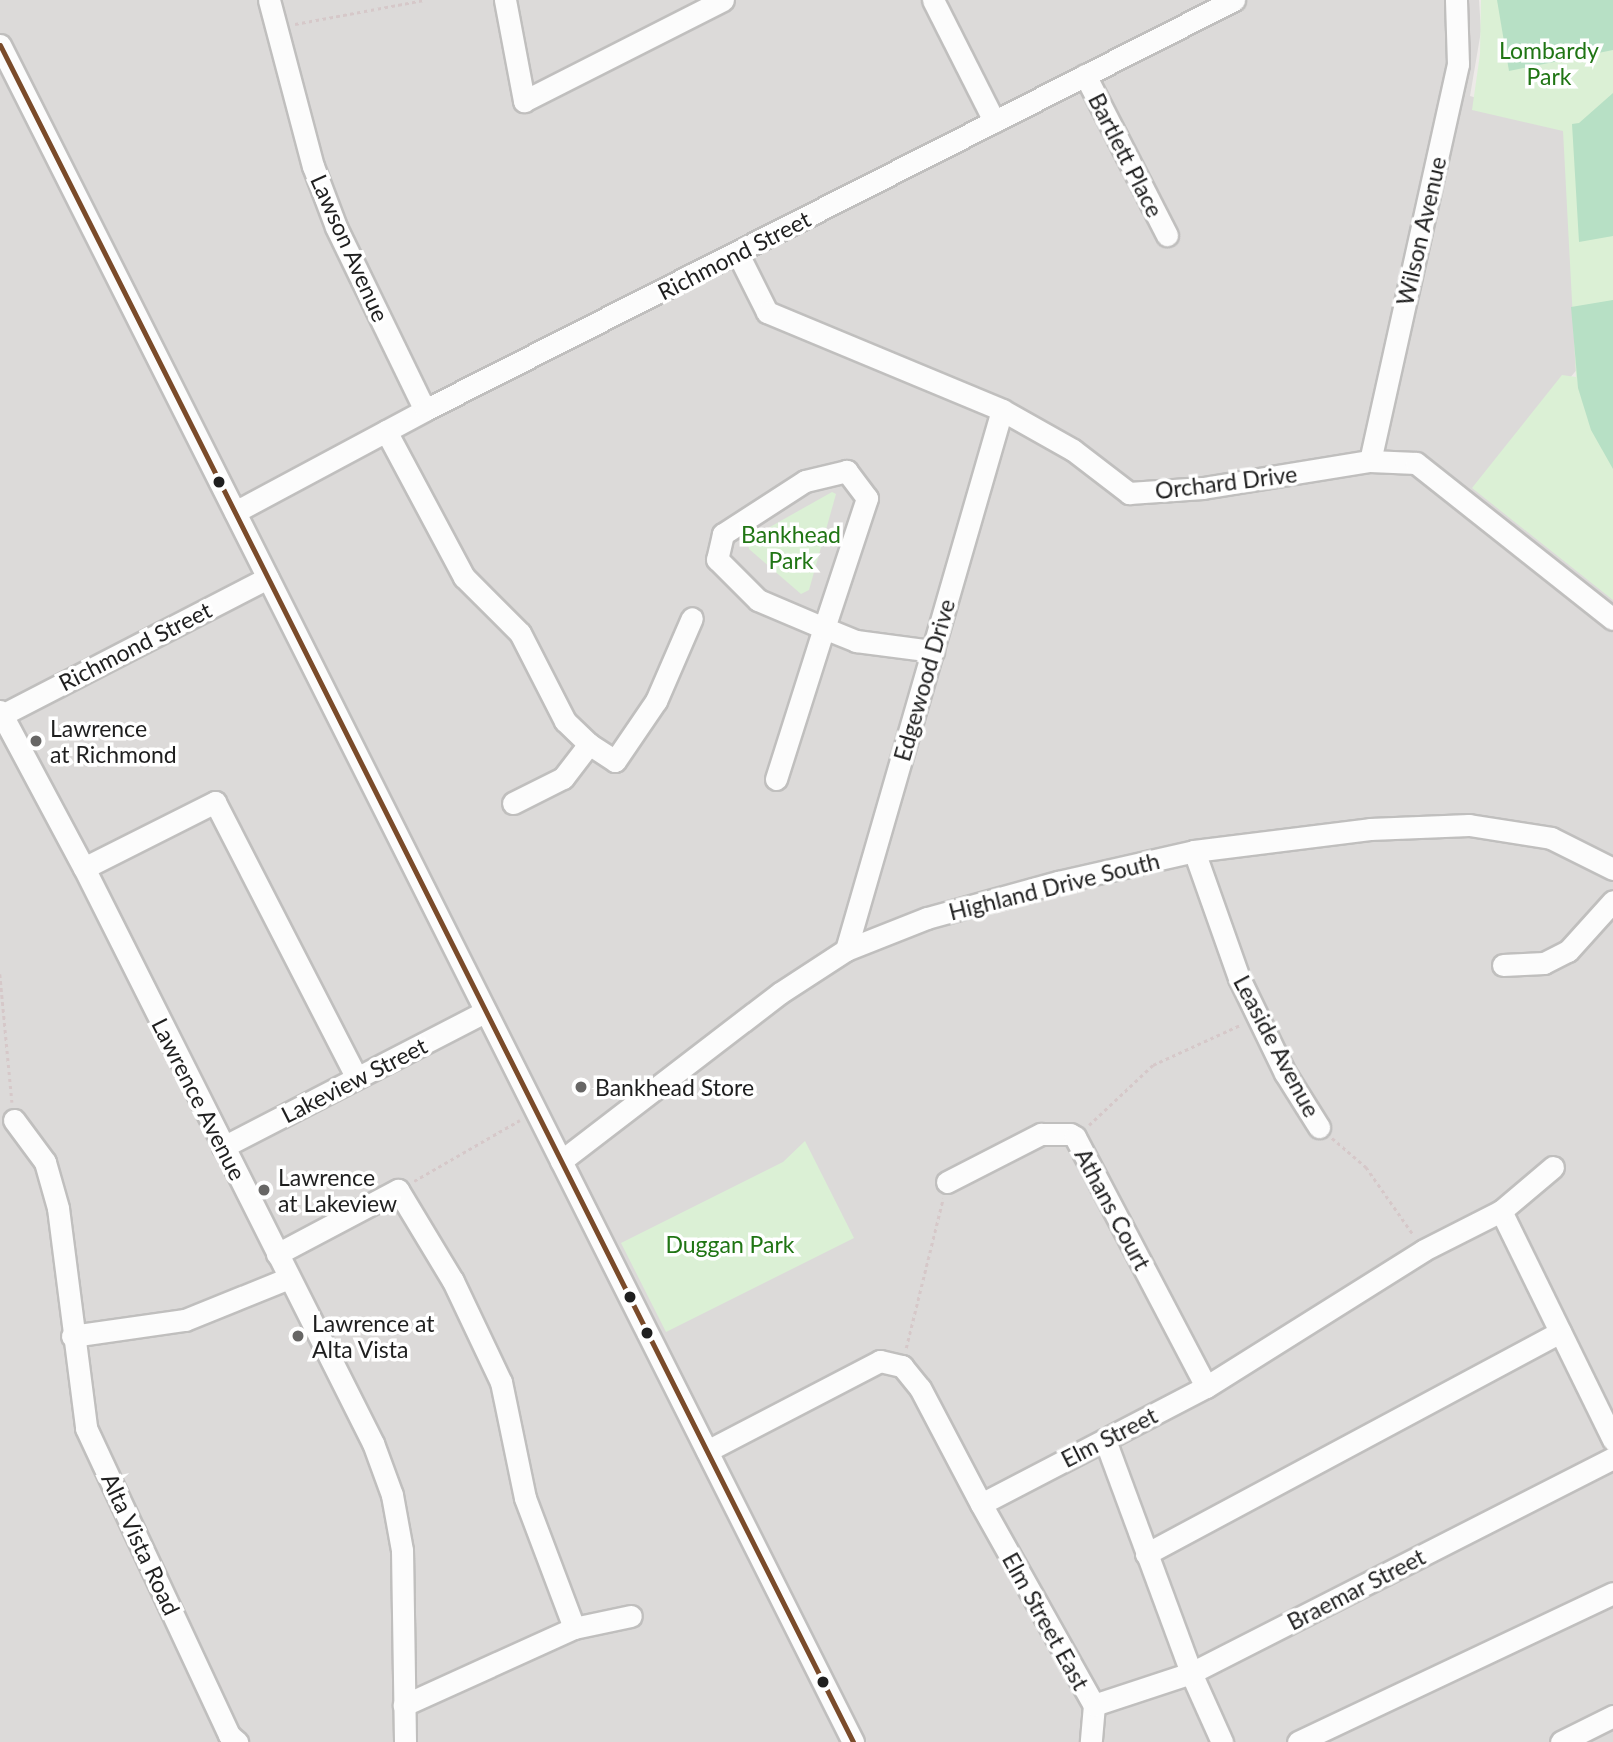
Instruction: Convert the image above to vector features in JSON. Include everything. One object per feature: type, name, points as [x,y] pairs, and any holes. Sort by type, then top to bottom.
[{"type":"street","name":"Lawson Avenue","points":[[269,0],[313,166],[336,227],[425,410]]},
{"type":"street","points":[[506,0],[524,101],[723,0]]},
{"type":"street","points":[[933,0],[994,121]]},
{"type":"street","name":"Richmond Street","points":[[235,512],[425,410],[738,254],[1234,0]]},
{"type":"street","name":"Wilson Avenue","points":[[1370,461],[1458,64],[1456,0]]},
{"type":"street","points":[[0,45],[853,1742]]},
{"type":"street","name":"Bartlett Place","points":[[1085,75],[1167,235]]},
{"type":"street","name":"Orchard Drive","points":[[738,254],[767,312],[1002,410],[1073,450],[1129,493],[1203,488],[1370,461],[1416,463],[1613,620]]},
{"type":"street","name":"Edgewood Drive","points":[[846,950],[1002,410]]},
{"type":"street","points":[[386,431],[464,578],[520,633],[565,721],[589,744],[615,761],[656,702],[692,618]]},
{"type":"street","points":[[776,779],[824,628],[867,498],[846,471],[806,481],[723,534],[718,559],[758,600],[824,628],[856,641],[933,651]]},
{"type":"street","name":"Richmond Street","points":[[3,724],[268,578]]},
{"type":"street","name":"Lawrence Avenue","points":[[3,724],[83,869],[373,1443],[392,1496],[402,1550],[405,1742]]},
{"type":"street","points":[[513,803],[563,778],[589,744]]},
{"type":"street","points":[[83,869],[215,802],[357,1078]]},
{"type":"street","name":"Highland Drive South","points":[[561,1161],[780,993],[846,950],[927,918],[1058,882],[1194,850],[1370,829],[1469,825],[1551,838],[1613,869]]},
{"type":"street","name":"Leaside Avenue","points":[[1194,850],[1239,978],[1285,1073],[1319,1127]]},
{"type":"street","points":[[1503,965],[1544,963],[1569,951],[1613,901]]},
{"type":"street","name":"Lakeview Street","points":[[223,1147],[485,1012]]},
{"type":"street","name":"Alta Vista Road","points":[[13,1120],[45,1162],[55,1197],[86,1428],[229,1735],[237,1742]]},
{"type":"street","name":"Athans Court","points":[[947,1182],[1041,1134],[1070,1134],[1075,1138],[1206,1387]]},
{"type":"street","name":"Elm Street","points":[[981,1504],[1206,1387],[1424,1250],[1501,1211],[1553,1167]]},
{"type":"street","points":[[277,1254],[398,1190],[453,1281],[501,1382],[525,1498],[574,1628]]},
{"type":"street","points":[[1501,1211],[1613,1440]]},
{"type":"street","points":[[72,1336],[185,1320],[289,1278]]},
{"type":"street","points":[[1146,1553],[1560,1332]]},
{"type":"street","points":[[707,1451],[880,1362],[902,1366],[919,1388],[981,1504]]},
{"type":"street","points":[[1105,1440],[1191,1673],[1222,1742]]},
{"type":"street","name":"Braemar Street","points":[[1094,1705],[1191,1673],[1613,1458]]},
{"type":"street","name":"Elm Street East","points":[[981,1504],[1094,1705],[1091,1742]]},
{"type":"street","points":[[1298,1742],[1613,1593]]},
{"type":"street","points":[[404,1705],[574,1628],[631,1616]]},
{"type":"street","points":[[1561,1742],[1613,1716]]},
{"type":"path","points":[[278,27],[424,0]]},
{"type":"path","points":[[0,974],[13,1120]]},
{"type":"path","points":[[1075,1138],[1153,1065],[1258,1017]]},
{"type":"path","points":[[398,1190],[485,1143],[536,1110]]},
{"type":"path","name":"Leaside Avenue","points":[[1319,1127],[1366,1167],[1424,1250]]},
{"type":"path","points":[[902,1366],[947,1182]]},
{"type":"shaded area","points":[[0,0],[1479,0],[1481,31],[1470,96],[1568,124],[1579,367],[1477,490],[1613,599],[1613,1742],[0,1742]]},
{"type":"green space","name":"Lombardy Park","points":[[1481,0],[1613,0],[1613,600],[1472,488],[1562,375],[1576,377],[1563,131],[1472,110],[1480,54]]},
{"type":"green space","points":[[1497,0],[1613,0],[1613,50],[1509,71]]},
{"type":"green space","points":[[1613,93],[1613,236],[1579,242],[1572,124],[1579,123]]},
{"type":"green space","points":[[1613,300],[1613,469],[1591,430],[1578,388],[1571,307]]},
{"type":"green space","name":"Bankhead Park","points":[[832,492],[836,494],[809,590],[801,594],[749,549],[748,543],[752,537]]},
{"type":"green space","name":"Duggan Park","points":[[805,1141],[854,1238],[666,1332],[621,1243],[783,1162]]},
{"type":"transit line","points":[[0,45],[853,1742]]},
{"type":"place","name":"Lawrence at Richmond","points":[[36,741]]},
{"type":"place","name":"Bankhead Store","points":[[581,1087]]},
{"type":"place","name":"Lawrence at Lakeview","points":[[264,1190]]},
{"type":"place","name":"Lawrence at Alta Vista","points":[[298,1336]]}]
